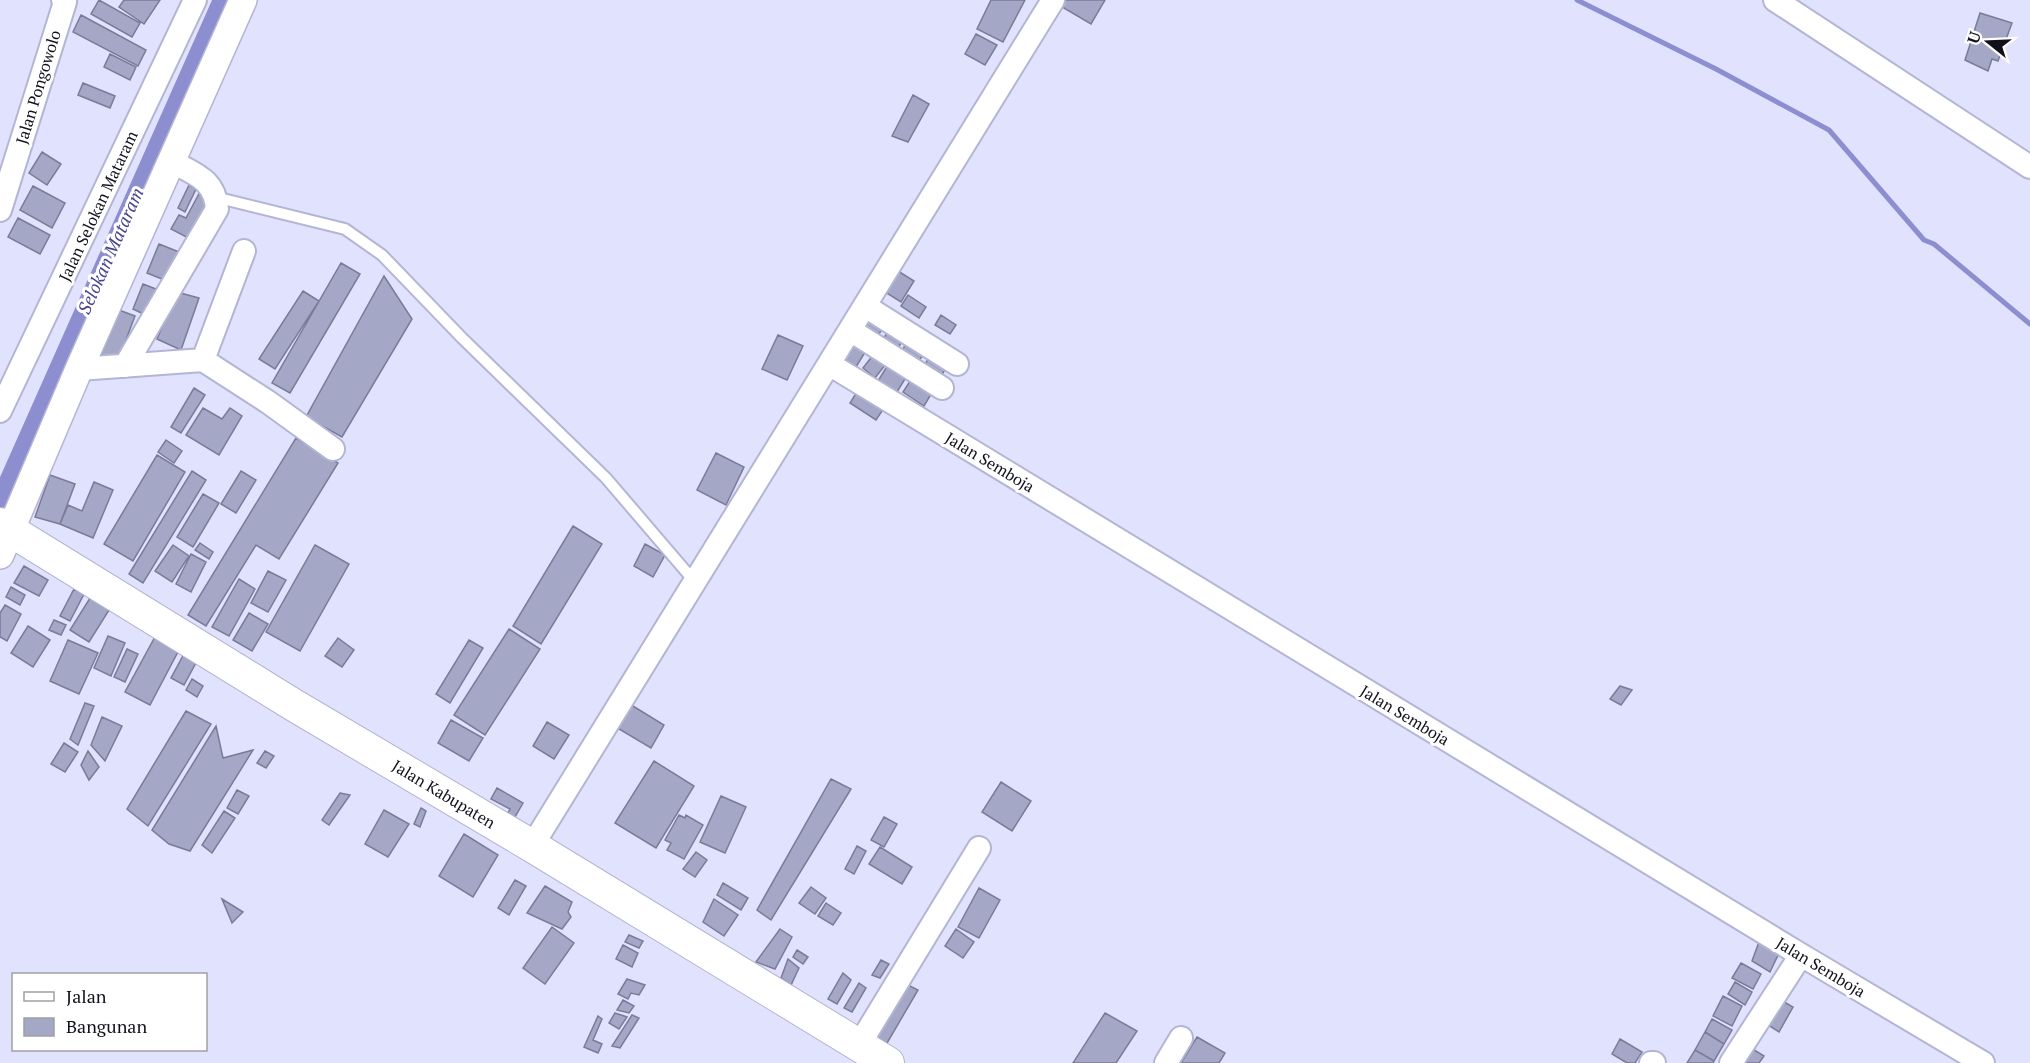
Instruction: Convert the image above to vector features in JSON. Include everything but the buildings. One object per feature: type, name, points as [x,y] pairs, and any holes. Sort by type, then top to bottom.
[{"type":"main road","name":"Jalan Kabupaten","points":[[4,534],[532,846],[888,1063]]},
{"type":"street","name":"Jalan Selokan Mataram","points":[[0,411],[195,0]]},
{"type":"street","points":[[4,534],[243,0]]},
{"type":"street","points":[[532,846],[1053,0]]},
{"type":"street","points":[[1775,0],[2030,167]]},
{"type":"street","name":"Jalan Pongowolo","points":[[0,210],[66,1]]},
{"type":"street","points":[[125,366],[217,209],[215,197],[206,180],[171,161]]},
{"type":"street","points":[[204,360],[244,251]]},
{"type":"street","points":[[865,306],[957,364]]},
{"type":"street","points":[[850,330],[942,388]]},
{"type":"street","points":[[79,369],[204,360],[333,449]]},
{"type":"street","name":"Jalan Semboja","points":[[829,364],[1801,955],[1983,1063]]},
{"type":"street","points":[[859,1045],[979,848]]},
{"type":"street","points":[[1731,1063],[1801,955]]},
{"type":"street","points":[[1166,1063],[1181,1038]]},
{"type":"lane","points":[[215,197],[345,229],[382,255],[462,339],[606,478],[696,582]]},
{"type":"waterway","name":"Selokan Mataram","points":[[0,502],[223,0]]},
{"type":"waterway","points":[[1577,0],[1716,69],[1829,130],[1924,240],[1934,244],[2030,324]]}]
